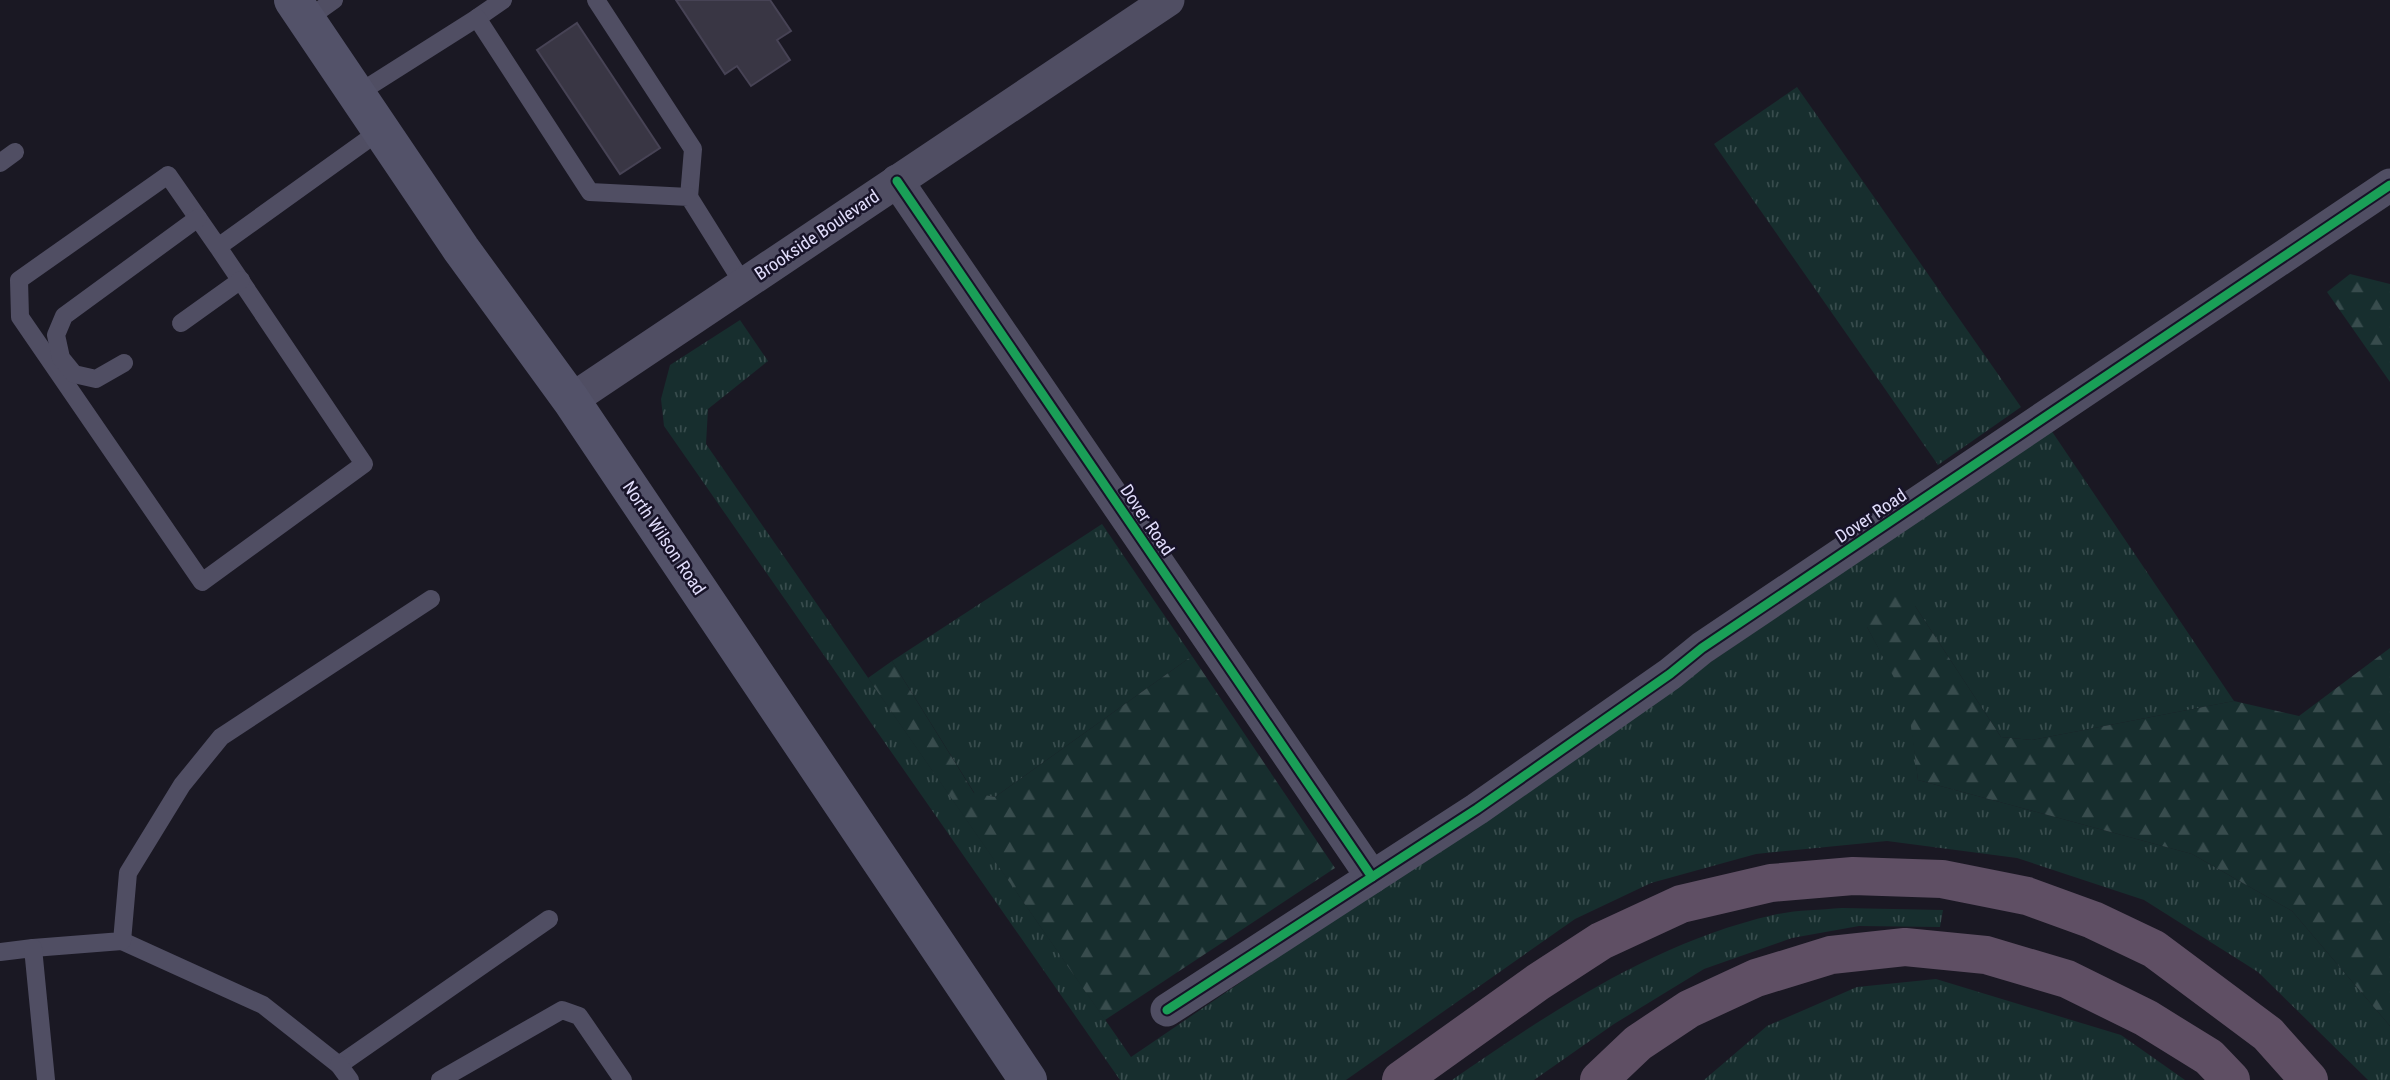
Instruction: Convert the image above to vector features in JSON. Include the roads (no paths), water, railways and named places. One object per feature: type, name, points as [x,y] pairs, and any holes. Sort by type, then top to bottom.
[{"type":"highway","points":[[1401,1080],[1538,982],[1601,941],[1681,904],[1771,883],[1853,876],[1941,879],[2027,896],[2093,920],[2154,949],[2258,1026],[2309,1080]]},
{"type":"highway","points":[[1583,1080],[1689,1009],[1756,978],[1831,955],[1905,947],[1986,955],[2067,979],[2146,1018],[2209,1057],[2231,1080]]},
{"type":"highway","points":[[1599,1080],[1638,1043]]},
{"type":"main road","name":"North Wilson Road","points":[[311,7],[357,94],[381,130],[461,249],[571,400],[1028,1080]]},
{"type":"street","name":"Brookside Boulevard","points":[[571,400],[1168,0]]},
{"type":"street","name":"Dover Road","points":[[897,181],[1371,877]]},
{"type":"street","name":"Dover Road","points":[[1167,1010],[1488,801],[1670,674],[1702,648],[2390,185]]},
{"type":"lane","points":[[357,94],[503,0]]},
{"type":"lane","points":[[596,0],[693,149],[689,197],[744,285]]},
{"type":"lane","points":[[477,18],[590,192],[689,197]]},
{"type":"lane","points":[[218,247],[381,130]]},
{"type":"lane","points":[[0,163],[15,152]]},
{"type":"lane","points":[[168,175],[218,247],[364,464],[202,582],[20,317],[19,280],[168,175]]},
{"type":"lane","points":[[124,363],[96,379],[75,374],[61,358],[56,335],[64,316],[198,218]]},
{"type":"lane","points":[[181,323],[241,280]]},
{"type":"lane","points":[[122,941],[128,873],[182,785],[221,737],[431,599]]},
{"type":"lane","points":[[339,1065],[549,919]]},
{"type":"lane","points":[[0,952],[122,941],[263,1004],[339,1065],[350,1080]]},
{"type":"lane","points":[[33,948],[46,1080]]},
{"type":"lane","points":[[440,1080],[470,1073],[541,1020],[562,1010],[579,1016],[623,1080]]}]
